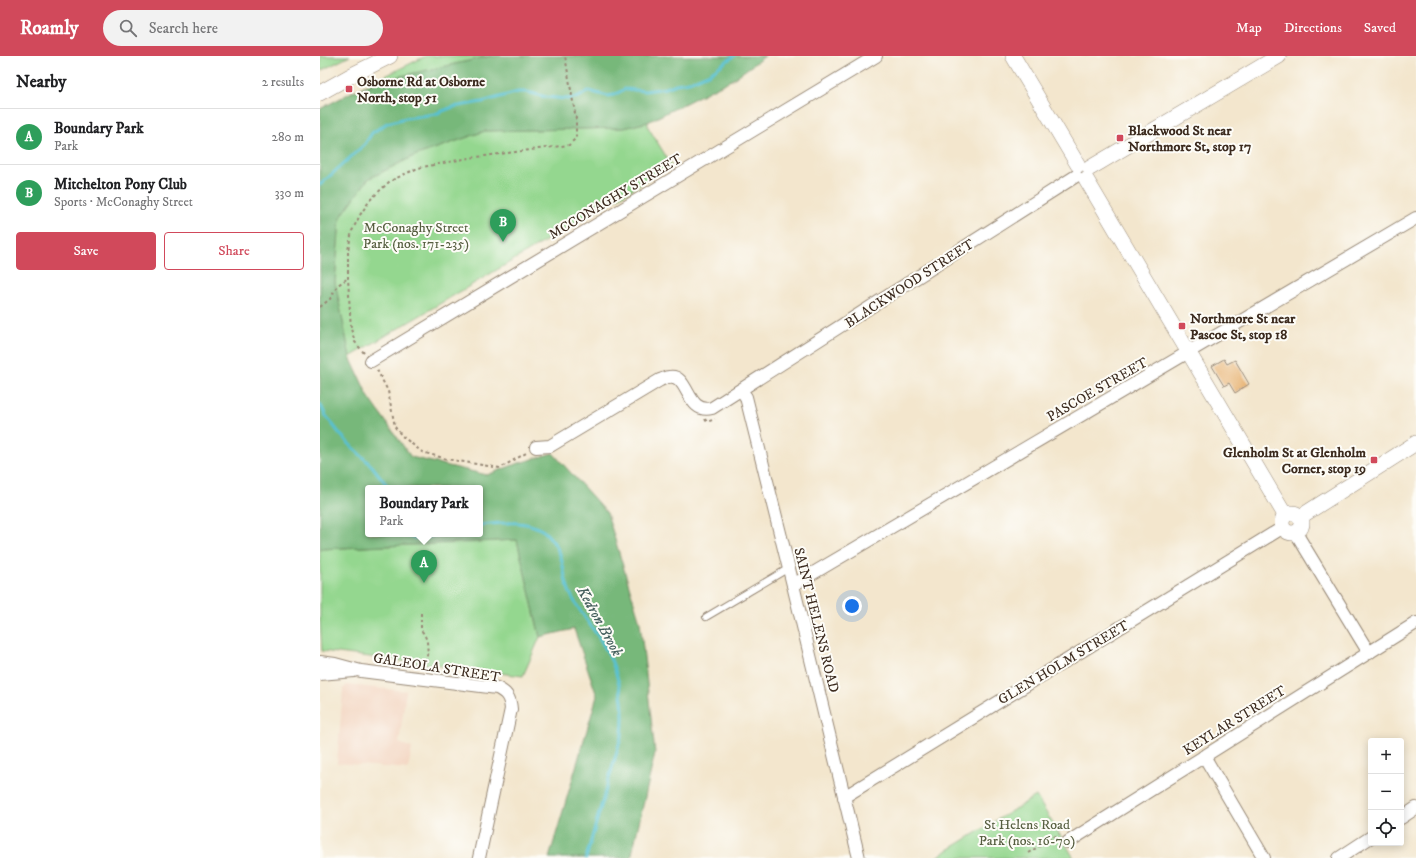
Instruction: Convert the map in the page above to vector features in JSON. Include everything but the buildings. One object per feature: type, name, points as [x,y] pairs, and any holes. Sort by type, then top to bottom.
[{"type":"street","points":[[320,93],[390,56]]},
{"type":"street","name":"MCCONAGHY STREET","points":[[371,361],[876,56]]},
{"type":"street","points":[[1013,56],[1369,653]]},
{"type":"street","name":"BLACKWOOD STREET","points":[[700,409],[706,410],[712,408],[742,390],[1083,172],[1279,56]]},
{"type":"street","name":"PASCOE STREET","points":[[794,585],[1416,218]]},
{"type":"street","points":[[536,447],[550,446],[660,380],[670,376],[676,377],[680,380],[700,409]]},
{"type":"street","name":"SAINT HELENS ROAD","points":[[742,390],[746,397],[794,585],[858,858]]},
{"type":"street","name":"GLEN HOLM STREET","points":[[844,797],[1291,523],[1416,443]]},
{"type":"street","name":"KEYLAR STREET","points":[[1068,842],[1416,623]]},
{"type":"street","name":"GALEOLA STREET","points":[[320,662],[335,664],[361,671],[497,688],[508,695],[511,709],[479,858]]},
{"type":"street","name":"GALEOLA STREET","points":[[320,674],[361,671]]},
{"type":"street","points":[[1204,756],[1264,858]]},
{"type":"street","points":[[1404,816],[1416,808]]},
{"type":"street","points":[[1339,858],[1368,839]]},
{"type":"lane","points":[[706,617],[789,568]]},
{"type":"path","points":[[536,447],[500,468],[447,459],[422,452],[402,436],[395,427],[388,391],[381,375],[355,342],[351,329],[348,250],[352,232],[360,215],[370,200],[390,181],[418,168],[469,158],[569,145],[576,138],[576,118],[565,56]]},
{"type":"path","points":[[320,307],[330,299],[338,286],[348,278]]},
{"type":"path","points":[[700,409],[707,422],[716,418]]},
{"type":"path","points":[[422,614],[421,630],[428,644],[428,655],[425,666]]},
{"type":"path","points":[[1028,853],[1059,834]]},
{"type":"shaded area","points":[[347,685],[406,691],[399,743],[412,748],[408,769],[337,763],[343,689]]},
{"type":"green space","points":[[320,56],[350,56],[320,71]]},
{"type":"green space","points":[[426,56],[491,56],[383,80],[350,93]]},
{"type":"green space","points":[[491,56],[765,56],[733,79],[648,122],[624,128],[485,131],[414,156],[368,179],[340,218],[335,282],[350,357],[368,396],[411,457],[487,475],[516,464],[553,453],[607,513],[640,622],[655,753],[631,858],[549,858],[597,696],[574,629],[540,637],[517,540],[320,549],[320,109],[350,93],[383,80]]},
{"type":"green space","name":"McConaghy Street Park (nos. 171-235)","points":[[648,122],[648,127],[672,166],[350,357],[335,282],[340,218],[368,179],[414,156],[485,131],[624,128]]},
{"type":"green space","points":[[517,540],[540,637],[523,676],[322,651],[320,618],[320,549]]},
{"type":"green space","name":"St Helens Road Park (nos. 16-70)","points":[[1036,796],[1074,858],[935,858]]},
{"type":"waterway","name":"Kedron Brook","points":[[320,185],[365,144],[372,133],[387,123],[406,118],[435,114],[453,107],[482,102],[518,92],[527,92],[546,97],[567,99],[579,97],[588,91],[608,96],[614,95],[625,89],[645,91],[666,88],[676,84],[689,82],[710,73],[734,56]]},
{"type":"waterway","name":"Kedron Brook","points":[[320,404],[326,416],[340,434],[372,466],[387,485]]},
{"type":"waterway","name":"Kedron Brook","points":[[483,525],[504,523],[528,524],[546,533],[559,552],[565,579],[570,593],[607,651],[616,674],[622,698],[622,734],[586,858]]},
{"type":"waterway","name":"Kedron Brook","points":[[411,537],[426,537]]},
{"type":"place","name":"Osborne Rd at Osborne North, stop 51","points":[[349,89]]},
{"type":"place","name":"Blackwood St near Northmore St, stop 17","points":[[1120,138]]},
{"type":"place","name":"Mitchelton Pony Club","points":[[503,242]]},
{"type":"place","name":"Northmore St near Pascoe St, stop 18","points":[[1182,326]]},
{"type":"place","name":"Glenholm St at Glenholm Corner, stop 19","points":[[1374,460]]},
{"type":"place","name":"Boundary Park","points":[[424,583]]}]
